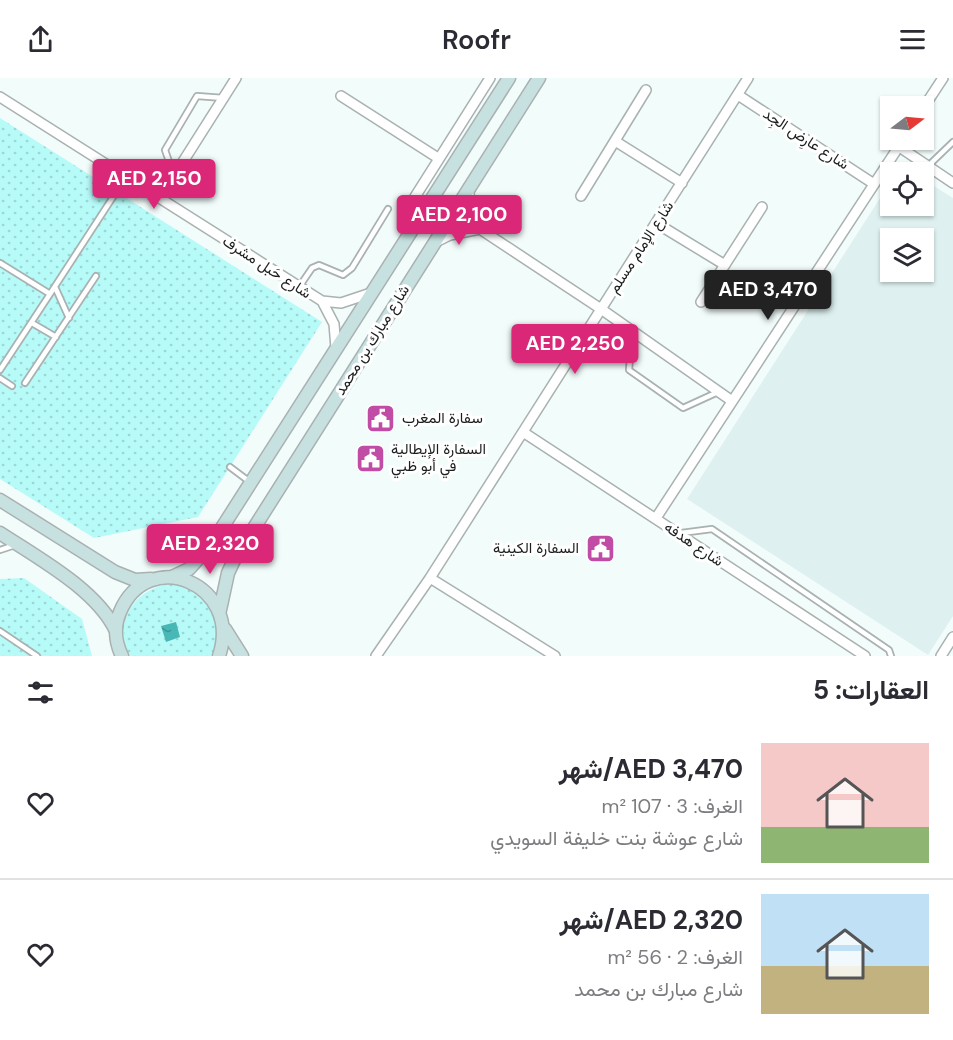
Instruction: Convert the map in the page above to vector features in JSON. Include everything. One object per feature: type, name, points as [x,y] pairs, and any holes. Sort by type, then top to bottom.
[{"type":"main road","name":"شارع مبارك بن محمد","points":[[172,577],[189,569],[202,557],[509,78]]},
{"type":"main road","name":"شارع مبارك بن محمد","points":[[220,610],[223,590],[235,558],[539,78]]},
{"type":"main road","points":[[0,501],[115,572],[135,580],[172,577],[187,580],[201,587],[220,610],[225,627],[242,656]]},
{"type":"main road","points":[[0,533],[94,598],[109,615],[116,631],[120,653]]},
{"type":"main road","points":[[116,631],[118,617],[128,599],[143,585],[156,579]]},
{"type":"main road","points":[[219,656],[225,627]]},
{"type":"street","points":[[417,222],[413,200],[490,78]]},
{"type":"street","name":"شارع الإمام مسلم","points":[[376,656],[430,578],[748,78]]},
{"type":"street","points":[[931,96],[943,78]]},
{"type":"street","points":[[160,198],[237,79]]},
{"type":"street","points":[[581,196],[646,90]]},
{"type":"street","name":"شارع عارِض الجِد","points":[[738,95],[874,184]]},
{"type":"street","points":[[340,96],[438,158]]},
{"type":"street","name":"شارع حَبل مشرف","points":[[0,97],[322,302],[334,324],[336,348]]},
{"type":"street","points":[[615,141],[682,183]]},
{"type":"street","points":[[656,518],[896,150]]},
{"type":"street","points":[[909,150],[923,162]]},
{"type":"street","points":[[934,170],[953,183]]},
{"type":"street","points":[[468,188],[472,212],[480,229],[601,309],[632,333],[732,401]]},
{"type":"street","points":[[701,302],[762,207]]},
{"type":"street","points":[[656,223],[725,265]]},
{"type":"street","points":[[432,244],[450,235],[480,229]]},
{"type":"street","name":"شارع حَبل مشرف","points":[[322,302],[341,303],[371,293]]},
{"type":"street","name":"شارع هدفه","points":[[523,432],[865,656]]},
{"type":"street","points":[[430,578],[555,656]]},
{"type":"street","points":[[941,656],[953,637]]},
{"type":"lane","points":[[174,176],[165,150],[197,96],[224,98]]},
{"type":"lane","points":[[932,162],[953,142]]},
{"type":"lane","points":[[0,370],[126,176]]},
{"type":"lane","points":[[299,287],[312,268],[319,265],[343,274],[352,268],[388,209]]},
{"type":"lane","points":[[0,263],[50,294]]},
{"type":"lane","points":[[25,383],[96,276]]},
{"type":"lane","points":[[55,287],[69,318]]},
{"type":"lane","points":[[32,322],[56,337]]},
{"type":"lane","points":[[632,333],[629,370],[683,408],[718,392]]},
{"type":"lane","points":[[0,378],[12,386]]},
{"type":"lane","points":[[230,467],[251,483]]},
{"type":"lane","points":[[678,533],[712,530],[889,650],[891,656]]},
{"type":"lane","points":[[0,550],[17,544]]},
{"type":"lane","points":[[0,631],[37,656]]},
{"type":"shaded area","points":[[0,118],[322,322],[198,517],[94,538],[0,479]]},
{"type":"shaded area","points":[[934,186],[953,198],[953,616],[928,655],[687,499],[880,198],[880,216],[934,216]]},
{"type":"shaded area","points":[[24,578],[82,619],[92,656],[0,656],[0,579]]},
{"type":"shaded area","points":[[169,584],[193,592],[210,608],[217,631],[216,643],[211,656],[130,656],[125,644],[124,632],[125,620],[130,610],[146,593]]},
{"type":"water","points":[[176,622],[180,637],[166,642],[161,626]]},
{"type":"place","name":"سفارة المغرب","points":[[381,418]]},
{"type":"place","name":"السفارة الإيطالية في أبو ظبي","points":[[370,458]]},
{"type":"place","name":"السفارة الكينية","points":[[600,548]]}]
